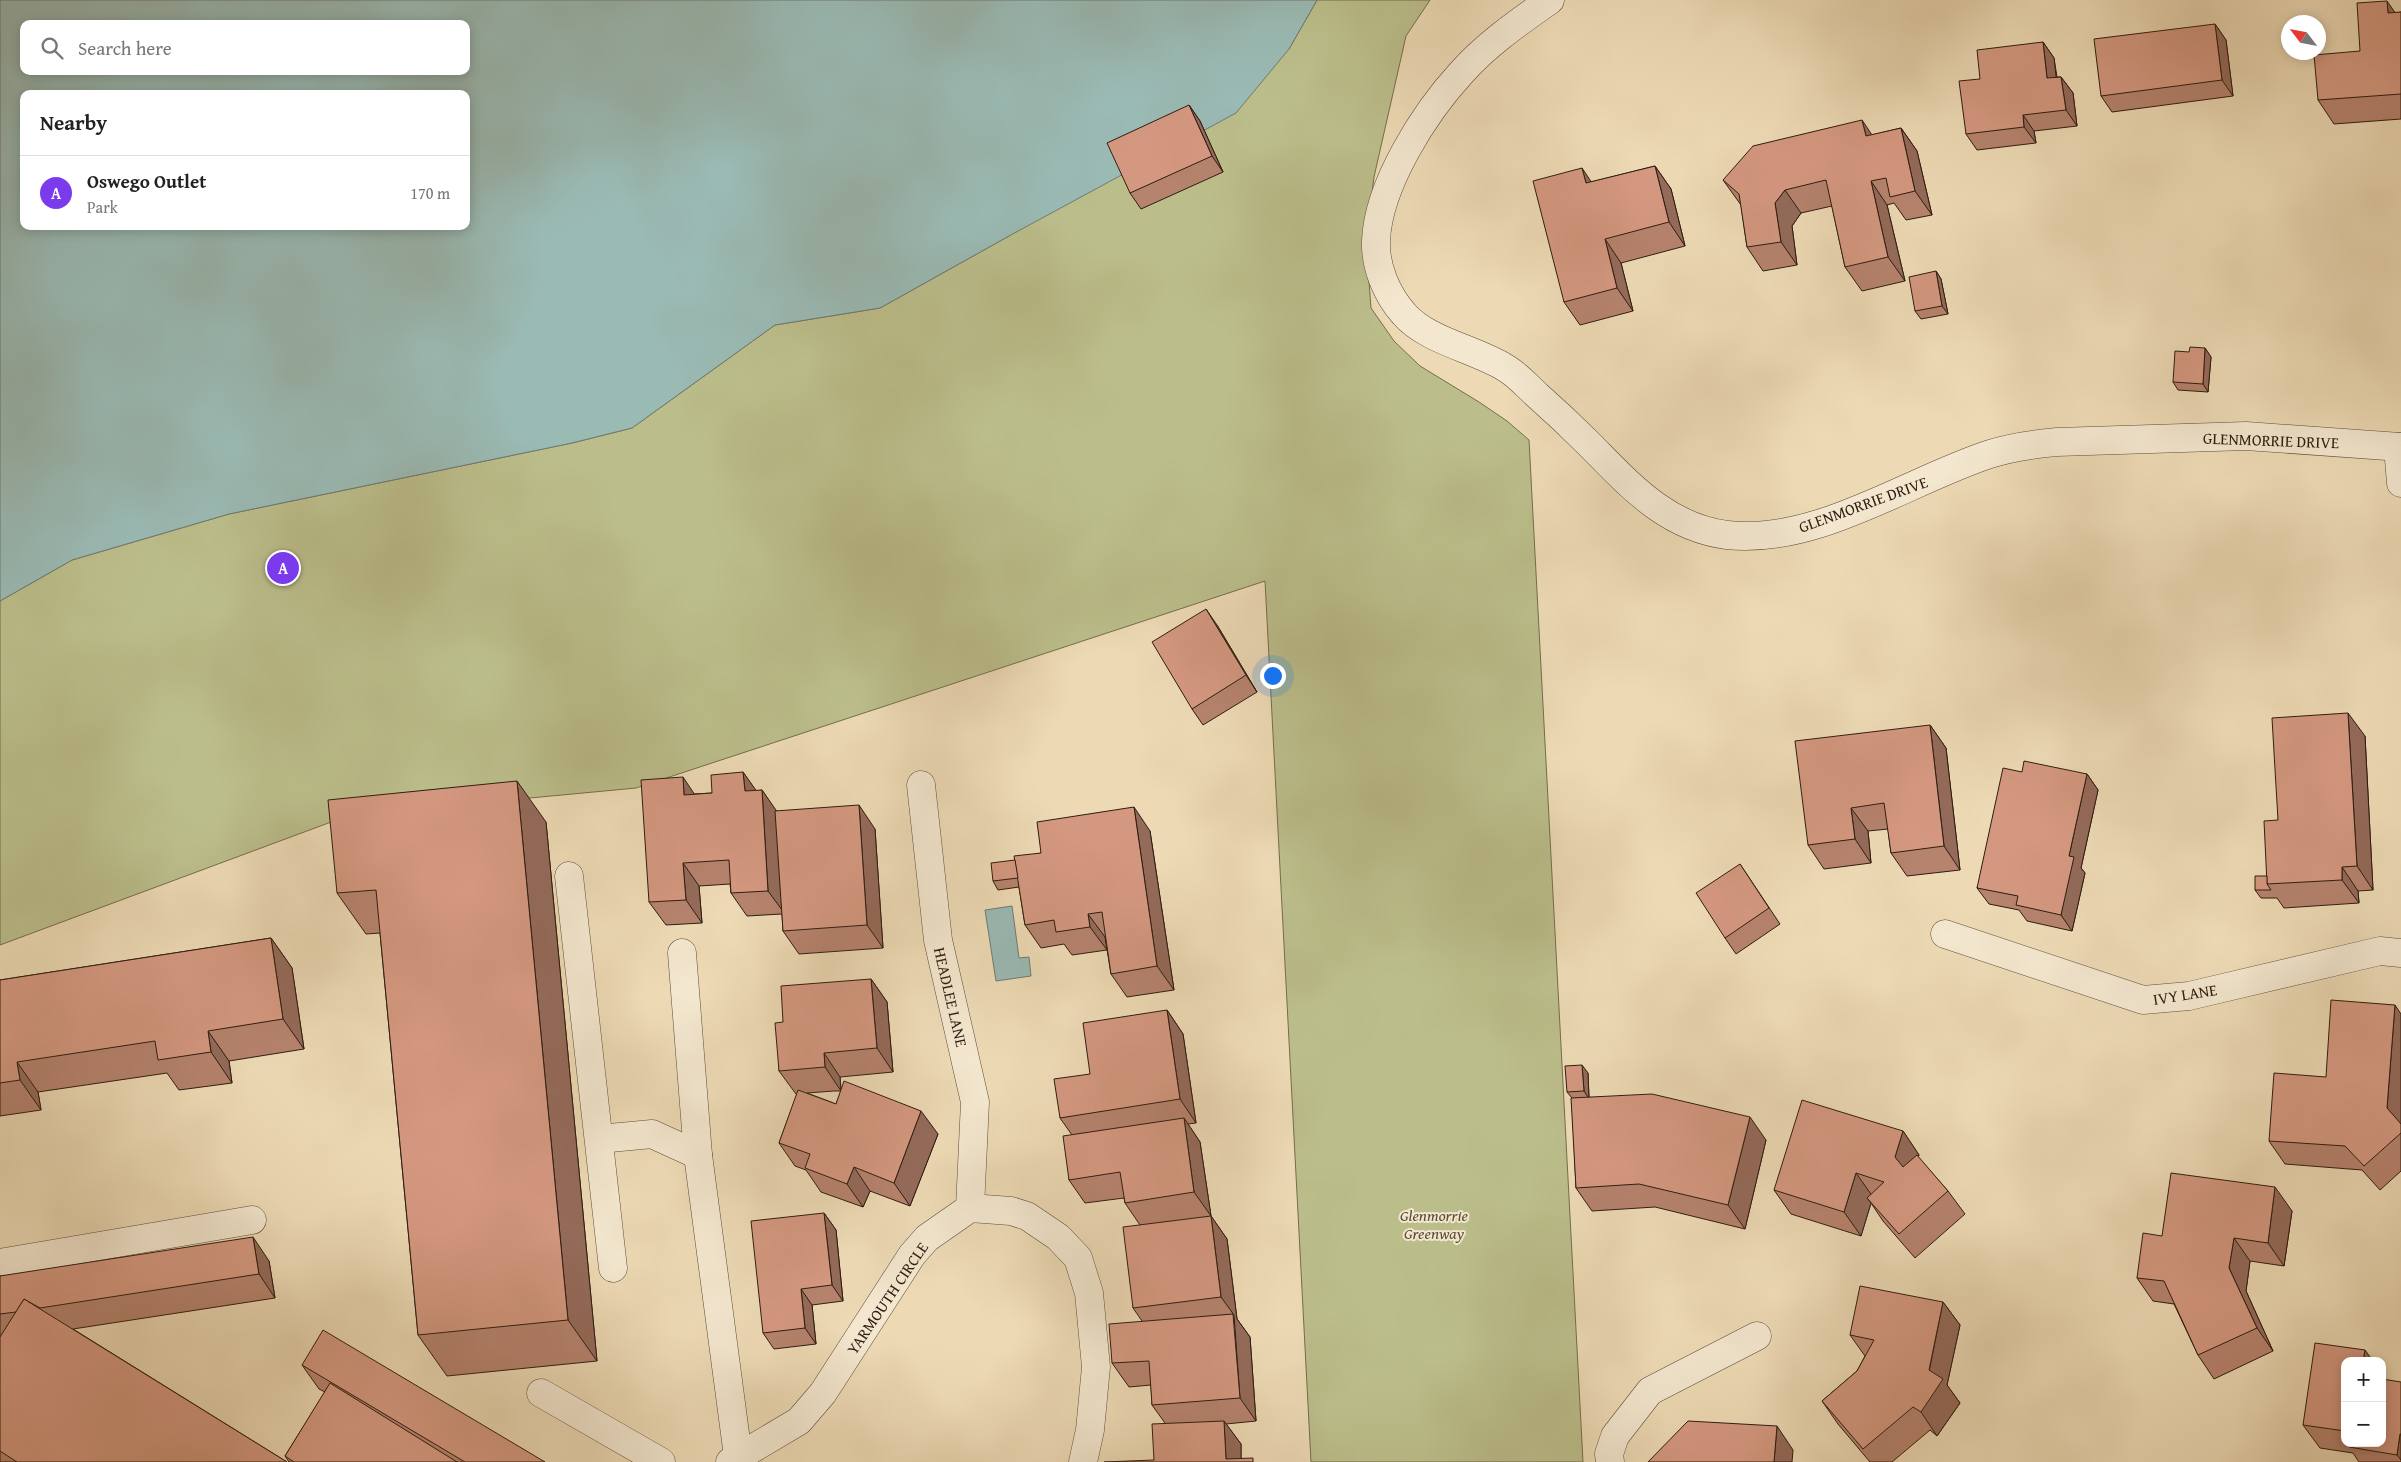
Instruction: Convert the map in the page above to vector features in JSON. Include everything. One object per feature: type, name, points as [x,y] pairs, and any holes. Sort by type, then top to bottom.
[{"type":"street","name":"GLENMORRIE DRIVE","points":[[1550,0],[1482,52],[1442,95],[1413,137],[1398,166],[1379,220],[1376,241],[1378,262],[1384,281],[1405,316],[1436,335],[1504,367],[1521,380],[1588,443],[1619,476],[1656,506],[1680,521],[1724,534],[1750,536],[1778,534],[1812,527],[1987,455],[2028,445],[2099,439],[2246,436],[2399,447]]},
{"type":"street","points":[[2399,447],[2401,483]]},
{"type":"street","name":"HEADLEE LANE","points":[[921,785],[938,940],[975,1102],[970,1208]]},
{"type":"street","points":[[569,876],[614,1268]]},
{"type":"street","name":"IVY LANE","points":[[1945,934],[2143,1000],[2189,996],[2380,951],[2401,953]]},
{"type":"street","points":[[682,953],[698,1155],[743,1460]]},
{"type":"street","points":[[599,1139],[652,1134],[698,1155]]},
{"type":"street","points":[[970,1208],[1011,1212],[1027,1216],[1058,1237],[1078,1258],[1089,1293],[1096,1367],[1090,1430],[1083,1462]]},
{"type":"street","name":"YARMOUTH CIRCLE","points":[[743,1460],[800,1421],[823,1393],[912,1255],[927,1238],[970,1208]]},
{"type":"street","points":[[0,1263],[252,1220]]},
{"type":"street","points":[[1610,1462],[1609,1454],[1615,1436],[1650,1391],[1757,1336]]},
{"type":"street","points":[[541,1393],[661,1462]]},
{"type":"green space","name":"Glenmorrie Greenway","points":[[1317,0],[1430,0],[1406,36],[1374,177],[1366,242],[1371,308],[1394,341],[1420,366],[1507,421],[1529,440],[1583,1462],[1311,1462],[1265,581],[636,788],[350,815],[0,945],[0,601],[72,560],[229,514],[572,443],[632,428],[775,325],[880,308],[1009,236],[1289,49]]},
{"type":"water","points":[[0,0],[1317,0],[1289,49],[1236,113],[880,308],[775,325],[632,428],[572,443],[229,514],[72,560],[0,601]]},
{"type":"water","points":[[1012,906],[1019,958],[1029,957],[1031,976],[996,981],[985,910]]},
{"type":"building","points":[[2387,1],[2388,13],[2401,12],[2401,94],[2318,100],[2314,60],[2326,60],[2326,54],[2360,51],[2357,3]]},
{"type":"building","points":[[2215,24],[2222,80],[2101,96],[2094,39]]},
{"type":"building","points":[[2043,42],[2047,78],[2061,77],[2066,110],[2023,115],[2024,127],[1966,134],[1959,81],[1980,79],[1977,50]]},
{"type":"building","points":[[1189,105],[1212,156],[1130,193],[1107,143]]},
{"type":"building","points":[[1862,120],[1866,136],[1901,128],[1915,191],[1890,197],[1886,178],[1871,181],[1888,257],[1845,267],[1826,180],[1785,190],[1775,203],[1781,242],[1747,247],[1739,194],[1723,180],[1753,146]]},
{"type":"building","points":[[1655,166],[1669,222],[1605,239],[1617,288],[1564,302],[1533,181],[1582,168],[1586,183]]},
{"type":"building","points":[[1936,271],[1942,306],[1915,311],[1909,277]]},
{"type":"building","points":[[2190,347],[2205,348],[2203,384],[2173,382],[2175,351],[2189,352]]},
{"type":"building","points":[[1206,609],[1246,675],[1192,709],[1152,642]]},
{"type":"building","points":[[2348,713],[2357,866],[2342,867],[2342,880],[2267,884],[2264,821],[2278,820],[2272,718]]},
{"type":"building","points":[[1930,725],[1944,846],[1891,853],[1884,803],[1851,808],[1855,839],[1808,845],[1795,741]]},
{"type":"building","points":[[2024,761],[2087,774],[2069,856],[2074,857],[2061,915],[2016,905],[2018,896],[1977,888],[2003,768],[2022,772]]},
{"type":"building","points":[[743,772],[745,791],[762,790],[768,891],[731,893],[729,860],[683,863],[686,900],[649,902],[641,780],[683,777],[684,795],[712,793],[711,775]]},
{"type":"building","points":[[517,781],[568,1320],[418,1335],[376,890],[337,893],[328,800]]},
{"type":"building","points":[[859,805],[867,925],[783,931],[775,811]]},
{"type":"building","points":[[1134,807],[1157,966],[1111,974],[1102,912],[1088,914],[1090,927],[1056,932],[1054,920],[1025,925],[1014,856],[1041,853],[1037,822]]},
{"type":"building","points":[[1015,860],[1018,878],[993,881],[991,863]]},
{"type":"building","points":[[1740,864],[1769,908],[1725,938],[1696,893]]},
{"type":"building","points":[[2255,876],[2267,876],[2267,884],[2271,890],[2255,890]]},
{"type":"building","points":[[271,938],[283,1019],[208,1031],[211,1052],[158,1060],[155,1041],[17,1062],[20,1080],[0,1083],[0,980]]},
{"type":"building","points":[[871,979],[877,1048],[824,1053],[825,1067],[779,1071],[775,1023],[783,1022],[781,986]]},
{"type":"building","points":[[2331,1000],[2395,1005],[2387,1108],[2401,1124],[2401,1133],[2364,1166],[2345,1146],[2269,1141],[2274,1073],[2326,1077]]},
{"type":"building","points":[[1167,1010],[1180,1099],[1060,1118],[1054,1079],[1090,1074],[1083,1023]]},
{"type":"building","points":[[1582,1065],[1584,1091],[1567,1092],[1565,1066]]},
{"type":"building","points":[[844,1081],[921,1111],[894,1183],[854,1167],[847,1184],[805,1168],[810,1154],[779,1143],[798,1090],[836,1104]]},
{"type":"building","points":[[1652,1094],[1750,1117],[1728,1205],[1639,1184],[1576,1188],[1571,1098]]},
{"type":"building","points":[[1802,1100],[1903,1131],[1895,1157],[1903,1167],[1917,1155],[1948,1191],[1899,1234],[1867,1198],[1884,1182],[1856,1173],[1844,1212],[1774,1190]]},
{"type":"building","points":[[1184,1118],[1194,1192],[1125,1203],[1120,1172],[1069,1180],[1063,1136]]},
{"type":"building","points":[[2171,1173],[2275,1187],[2268,1243],[2234,1238],[2229,1268],[2257,1328],[2198,1355],[2164,1281],[2137,1278],[2143,1233],[2162,1236]]},
{"type":"building","points":[[824,1213],[832,1285],[801,1289],[805,1328],[763,1333],[751,1221]]},
{"type":"building","points":[[1211,1216],[1221,1297],[1133,1308],[1123,1227]]},
{"type":"building","points":[[253,1237],[259,1274],[40,1308],[24,1299],[16,1312],[0,1314],[0,1276]]},
{"type":"building","points":[[1860,1286],[1943,1302],[1929,1370],[1943,1379],[1921,1412],[1913,1407],[1863,1449],[1822,1401],[1857,1371],[1874,1340],[1850,1335]]},
{"type":"building","points":[[24,1299],[287,1462],[17,1462],[0,1451],[0,1337]]},
{"type":"building","points":[[1233,1314],[1240,1398],[1152,1405],[1149,1361],[1112,1363],[1109,1324]]},
{"type":"building","points":[[323,1330],[545,1462],[465,1462],[302,1365]]},
{"type":"building","points":[[2315,1343],[2365,1350],[2364,1357],[2341,1357],[2341,1430],[2303,1425]]},
{"type":"building","points":[[2386,1380],[2401,1382],[2401,1434],[2397,1455],[2349,1447],[2386,1447]]},
{"type":"building","points":[[330,1383],[457,1462],[294,1462],[285,1456]]},
{"type":"building","points":[[1224,1421],[1226,1459],[1253,1458],[1253,1462],[1104,1462],[1154,1460],[1152,1424]]},
{"type":"building","points":[[1688,1421],[1777,1426],[1774,1462],[1648,1462]]},
{"type":"place","name":"Oswego Outlet","points":[[283,568]]}]
